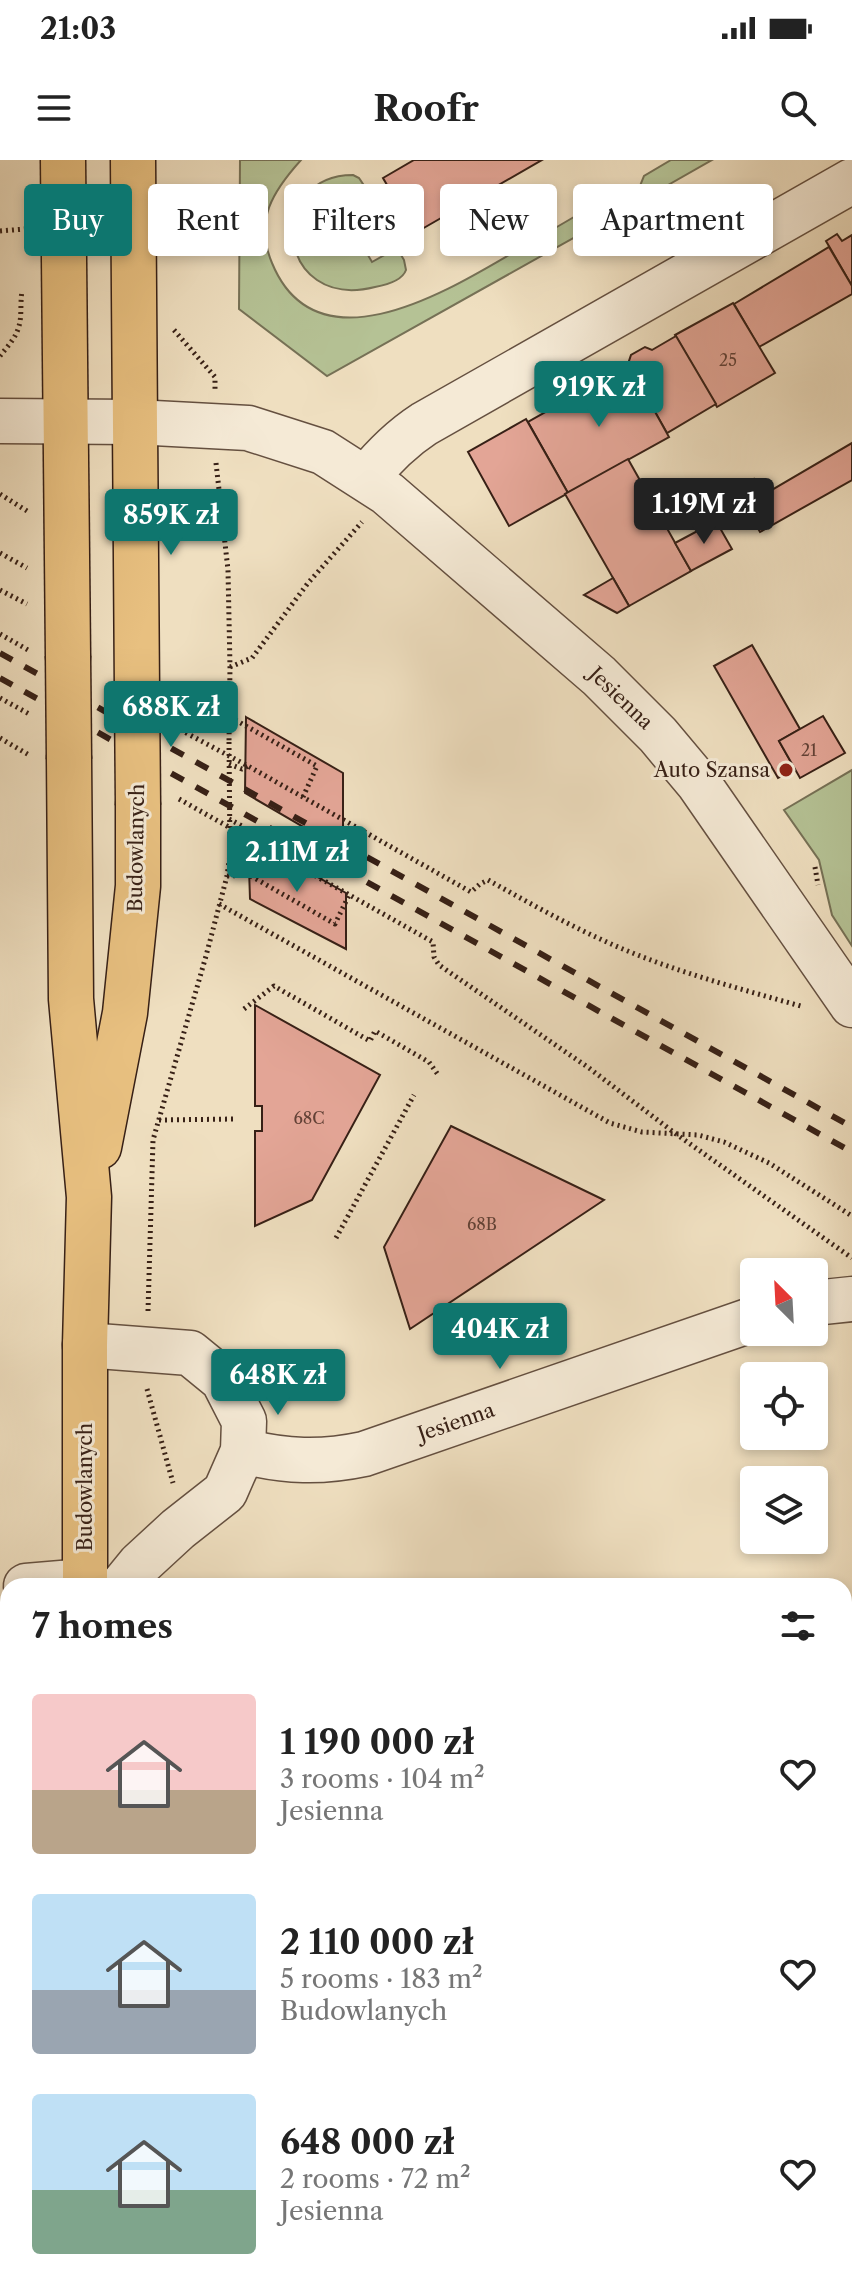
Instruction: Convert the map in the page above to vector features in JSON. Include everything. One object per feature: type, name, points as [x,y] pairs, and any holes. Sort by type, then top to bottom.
[{"type":"main road","name":"Budowlanych","points":[[63,160],[66,421],[51,758],[89,1197],[85,1345],[97,1578]]},
{"type":"main road","name":"Budowlanych","points":[[89,1197],[125,1013],[138,886],[152,799],[151,707],[135,422],[133,160]]},
{"type":"street","points":[[376,486],[387,453],[424,424],[852,181]]},
{"type":"street","name":"Jesienna","points":[[0,421],[135,422],[248,428],[323,452],[376,486],[599,676],[658,735],[699,784],[852,1005]]},
{"type":"street","points":[[828,1302],[852,1299]]},
{"type":"street","name":"Jesienna","points":[[243,1451],[296,1461],[337,1460],[364,1454],[740,1324]]},
{"type":"street","points":[[85,1345],[190,1353],[223,1380],[244,1421],[243,1451],[225,1492],[168,1537],[140,1564],[110,1578]]},
{"type":"path","points":[[0,231],[24,229]]},
{"type":"path","points":[[0,356],[20,324]]},
{"type":"path","points":[[160,1436],[145,1383],[153,1140],[227,876],[230,855],[228,570],[215,452]]},
{"type":"path","points":[[230,667],[252,658],[376,486]]},
{"type":"path","points":[[0,494],[33,515]]},
{"type":"path","points":[[169,522],[222,523]]},
{"type":"path","points":[[0,553],[31,570]]},
{"type":"path","points":[[0,590],[32,606]]},
{"type":"path","points":[[0,634],[54,656]]},
{"type":"path","points":[[0,698],[24,708],[35,718]]},
{"type":"path","points":[[151,707],[248,766],[471,892],[488,880],[598,938],[651,960],[717,983],[808,1008]]},
{"type":"path","points":[[230,717],[317,766],[303,797]]},
{"type":"path","points":[[0,738],[51,758]]},
{"type":"path","points":[[229,764],[242,769],[248,766]]},
{"type":"path","points":[[152,799],[245,836],[433,942],[434,957],[439,965],[589,1068],[676,1134],[852,1258]]},
{"type":"path","points":[[229,819],[244,827],[245,836]]},
{"type":"path","points":[[227,876],[249,875],[335,924],[349,895]]},
{"type":"path","points":[[219,904],[610,1123],[642,1132],[698,1135],[724,1142],[769,1163],[852,1216]]},
{"type":"path","points":[[244,1009],[274,986],[370,1041],[375,1031],[429,1062],[439,1076]]},
{"type":"path","points":[[336,1238],[414,1095]]},
{"type":"path","points":[[159,1120],[236,1119]]},
{"type":"green space","points":[[240,160],[301,160],[282,183],[268,211],[268,184],[240,184]]},
{"type":"green space","points":[[671,160],[712,160],[670,184],[641,184],[644,176]]},
{"type":"green space","points":[[353,175],[363,184],[321,184]]},
{"type":"green space","points":[[573,218],[573,238],[557,247],[557,227]]},
{"type":"green space","points":[[268,251],[292,295],[318,312],[349,318],[383,313],[417,302],[508,256],[541,256],[327,376],[239,309],[239,256],[268,256]]},
{"type":"green space","points":[[299,256],[369,256],[372,262],[383,256],[402,256],[406,270],[389,284],[342,289],[317,280],[301,263]]},
{"type":"green space","points":[[852,770],[852,946],[832,915],[819,860],[784,810]]},
{"type":"building","points":[[414,160],[542,160],[500,184],[440,184],[440,219],[424,228],[424,184],[386,184],[383,178]]},
{"type":"building","points":[[837,234],[842,241],[852,235],[852,286],[826,241]]},
{"type":"building","points":[[829,247],[852,286],[852,294],[759,347],[734,304]]},
{"type":"building","points":[[733,303],[775,373],[717,407],[675,335]]},
{"type":"building","points":[[676,336],[716,404],[667,433],[628,364],[631,355],[645,347],[652,350]]},
{"type":"building","points":[[629,365],[669,437],[568,493],[528,422]]},
{"type":"building","points":[[526,419],[568,493],[509,526],[468,452]]},
{"type":"building","points":[[852,443],[852,480],[760,532],[736,490],[754,479],[763,495]]},
{"type":"building","points":[[628,459],[691,571],[629,606],[565,494]]},
{"type":"building","points":[[716,521],[732,549],[691,571],[675,543]]},
{"type":"building","points":[[613,578],[629,606],[617,613],[584,595]]},
{"type":"building","points":[[752,645],[800,729],[779,741],[795,769],[778,778],[714,666]]},
{"type":"building","points":[[823,716],[845,753],[800,778],[779,741]]},
{"type":"building","points":[[246,717],[343,773],[343,850],[245,793]]},
{"type":"building","points":[[248,838],[346,893],[346,949],[250,899]]},
{"type":"building","points":[[255,1005],[380,1075],[312,1200],[255,1226],[255,1131],[262,1131],[262,1106],[255,1106]]},
{"type":"building","points":[[451,1126],[604,1200],[410,1329],[384,1247]]},
{"type":"railway","points":[[0,653],[852,1127]]},
{"type":"railway","points":[[0,678],[852,1152]]},
{"type":"place","name":"Auto Szansa","points":[[786,770]]}]
